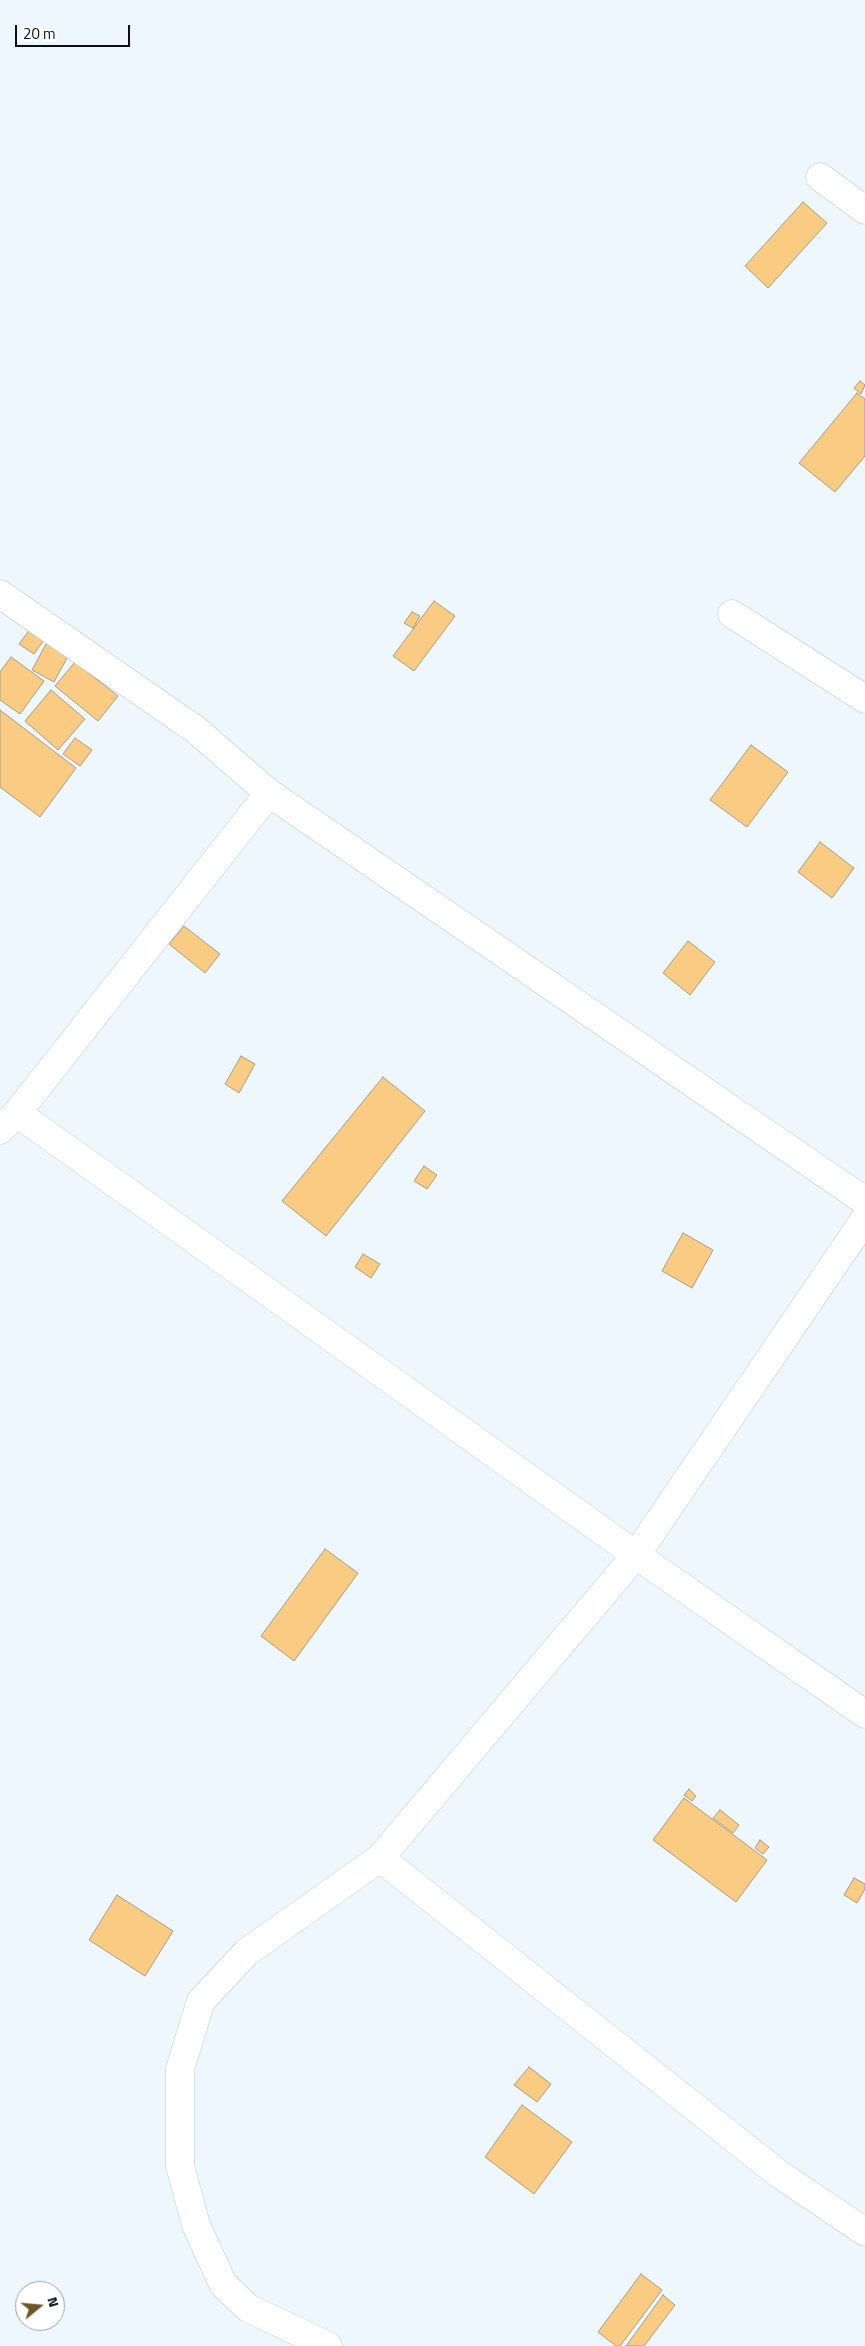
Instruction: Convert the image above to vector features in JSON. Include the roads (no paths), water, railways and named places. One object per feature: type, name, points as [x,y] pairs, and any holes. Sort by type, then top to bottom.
[{"type":"street","points":[[820,177],[865,210]]},
{"type":"street","points":[[0,594],[196,730],[269,793],[865,1201]]},
{"type":"street","points":[[732,614],[865,699]]},
{"type":"street","points":[[269,793],[8,1122],[865,1714]]},
{"type":"street","points":[[328,2346],[248,2308],[222,2284],[196,2225],[180,2166],[180,2070],[201,2001],[248,1952],[380,1858],[636,1555],[865,1219]]},
{"type":"street","points":[[380,1858],[779,2174],[865,2232]]}]
